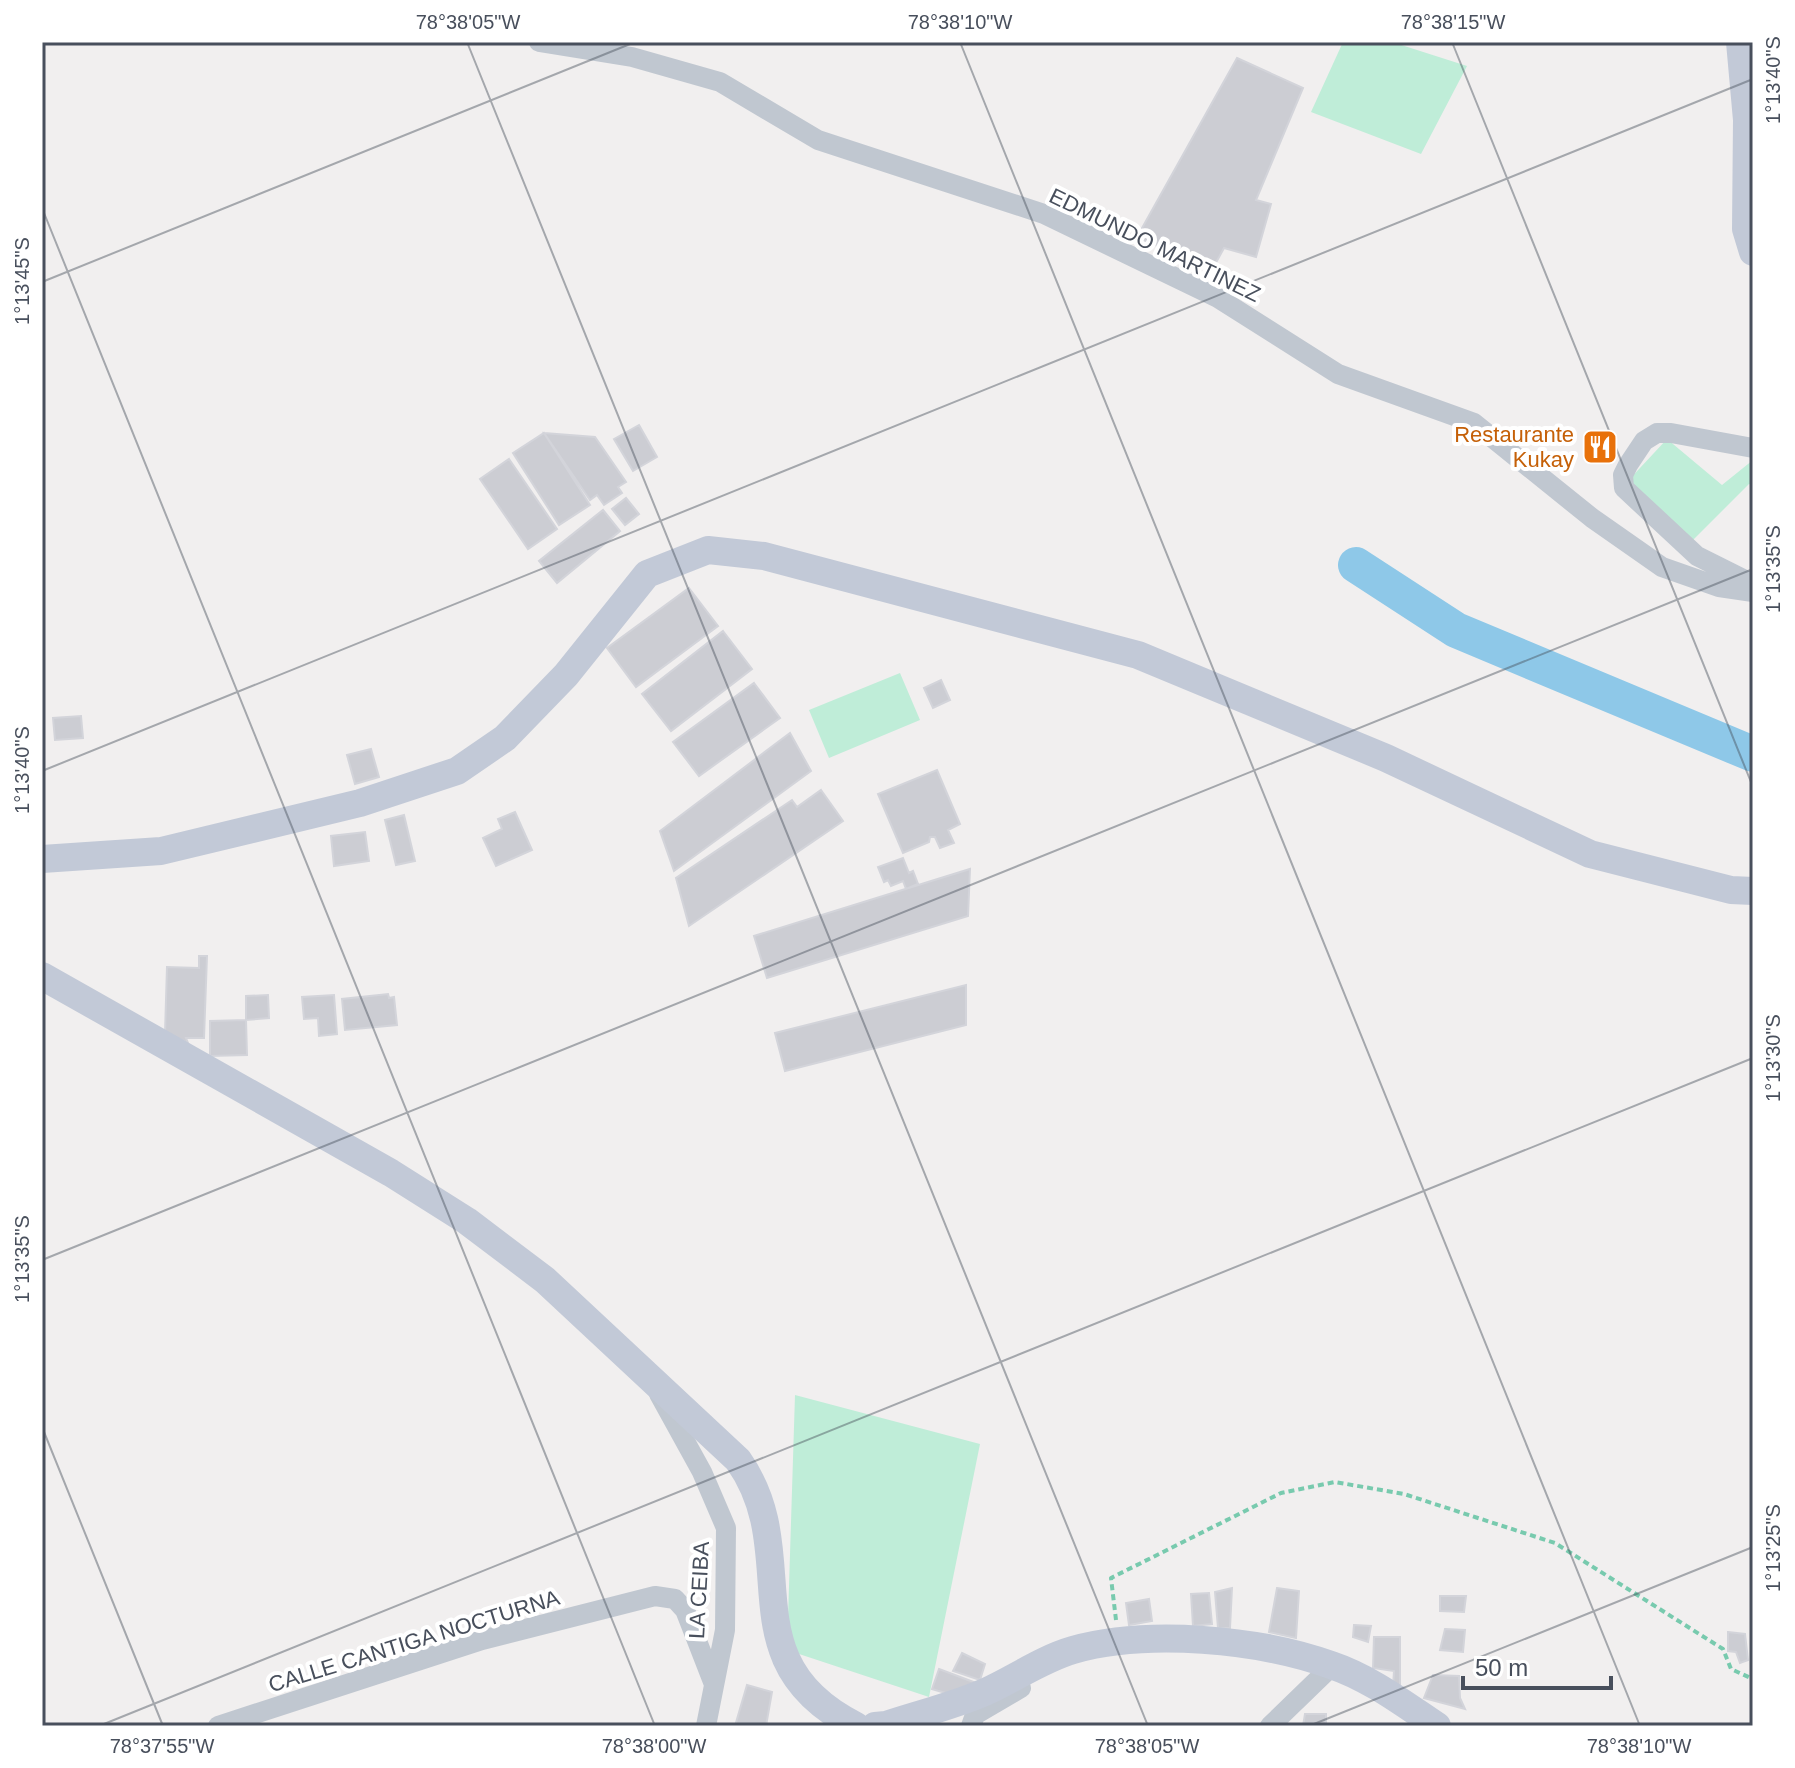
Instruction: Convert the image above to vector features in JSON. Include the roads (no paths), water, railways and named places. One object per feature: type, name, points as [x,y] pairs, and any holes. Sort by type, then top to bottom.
[{"type":"street","name":"EDMUNDO MARTINEZ","points":[[539,42],[632,57],[720,82],[818,140],[1044,214],[1218,298],[1338,374],[1474,423],[1592,518],[1662,567],[1719,587],[1753,592]]},
{"type":"street","points":[[1740,42],[1747,120],[1746,229],[1753,252]]},
{"type":"street","points":[[1753,448],[1657,433],[1644,441],[1623,475],[1624,488],[1658,524],[1697,556],[1753,584]]},
{"type":"street","points":[[42,859],[161,851],[360,803],[457,771],[505,738],[556,686],[647,574],[708,550],[764,556],[1138,655],[1386,758],[1590,854],[1731,890],[1753,891]]},
{"type":"street","points":[[42,976],[391,1173],[467,1221],[545,1280],[738,1460],[751,1478],[765,1513],[775,1630],[786,1666],[831,1713],[856,1726]]},
{"type":"street","name":"LA CEIBA","points":[[649,1377],[702,1472],[726,1528],[725,1630],[706,1726]]},
{"type":"street","name":"CALLE CANTIGA NOCTURNA","points":[[218,1726],[482,1640],[655,1596],[675,1599],[685,1610],[713,1682]]},
{"type":"street","points":[[875,1726],[983,1693],[1069,1651],[1119,1639],[1180,1638],[1287,1652],[1333,1665],[1384,1691],[1437,1726]]},
{"type":"street","points":[[971,1726],[975,1715],[1018,1690],[1069,1651]]},
{"type":"street","points":[[1270,1726],[1333,1665]]},
{"type":"waterway","points":[[1356,565],[1456,630],[1753,754]]},
{"type":"place","name":"Restaurante Kukay","points":[[1600,447]]}]
